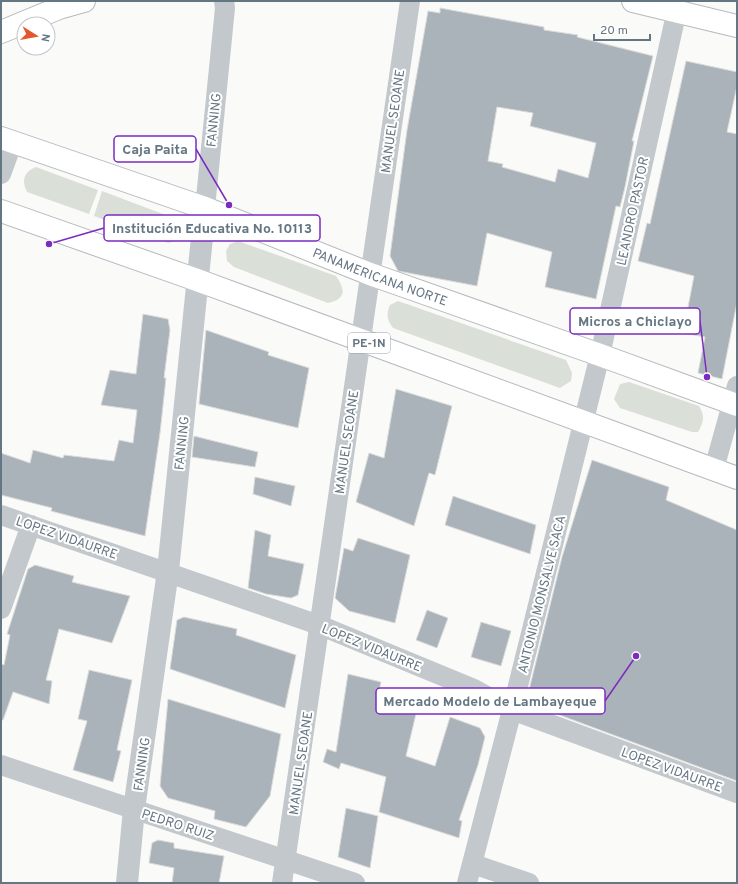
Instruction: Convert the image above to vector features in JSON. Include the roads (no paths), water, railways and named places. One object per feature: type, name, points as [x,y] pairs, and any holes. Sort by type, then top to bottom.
[{"type":"main road","points":[[1,32],[59,8],[84,1]]},
{"type":"main road","points":[[634,1],[677,6],[737,26]]},
{"type":"main road","name":"PANAMERICANA NORTE","points":[[7,139],[204,208],[370,274],[600,355],[736,398]]},
{"type":"main road","name":"PE-1N","points":[[1,211],[197,280],[737,478]]},
{"type":"street","name":"FANNING","points":[[127,883],[134,809],[168,572],[225,8],[224,1]]},
{"type":"street","name":"MANUEL SEOANE","points":[[282,883],[410,1]]},
{"type":"street","name":"LEANDRO PASTOR","points":[[584,422],[677,6]]},
{"type":"street","points":[[1,174],[7,139]]},
{"type":"street","points":[[714,469],[736,398]]},
{"type":"street","name":"ANTONIO MONSALVE SACA","points":[[467,883],[584,422]]},
{"type":"street","name":"LOPEZ VIDAURRE","points":[[1,515],[319,625],[474,689],[512,710],[737,793]]},
{"type":"street","points":[[1,609],[31,525]]},
{"type":"street","name":"PEDRO RUIZ","points":[[1,765],[355,883]]},
{"type":"street","points":[[473,864],[529,883]]},
{"type":"place","name":"Caja Paita","points":[[229,205]]},
{"type":"place","name":"Institución Educativa No. 10113","points":[[49,244]]},
{"type":"place","name":"Micros a Chiclayo","points":[[707,377]]},
{"type":"place","name":"Mercado Modelo de Lambayeque","points":[[636,656]]}]
